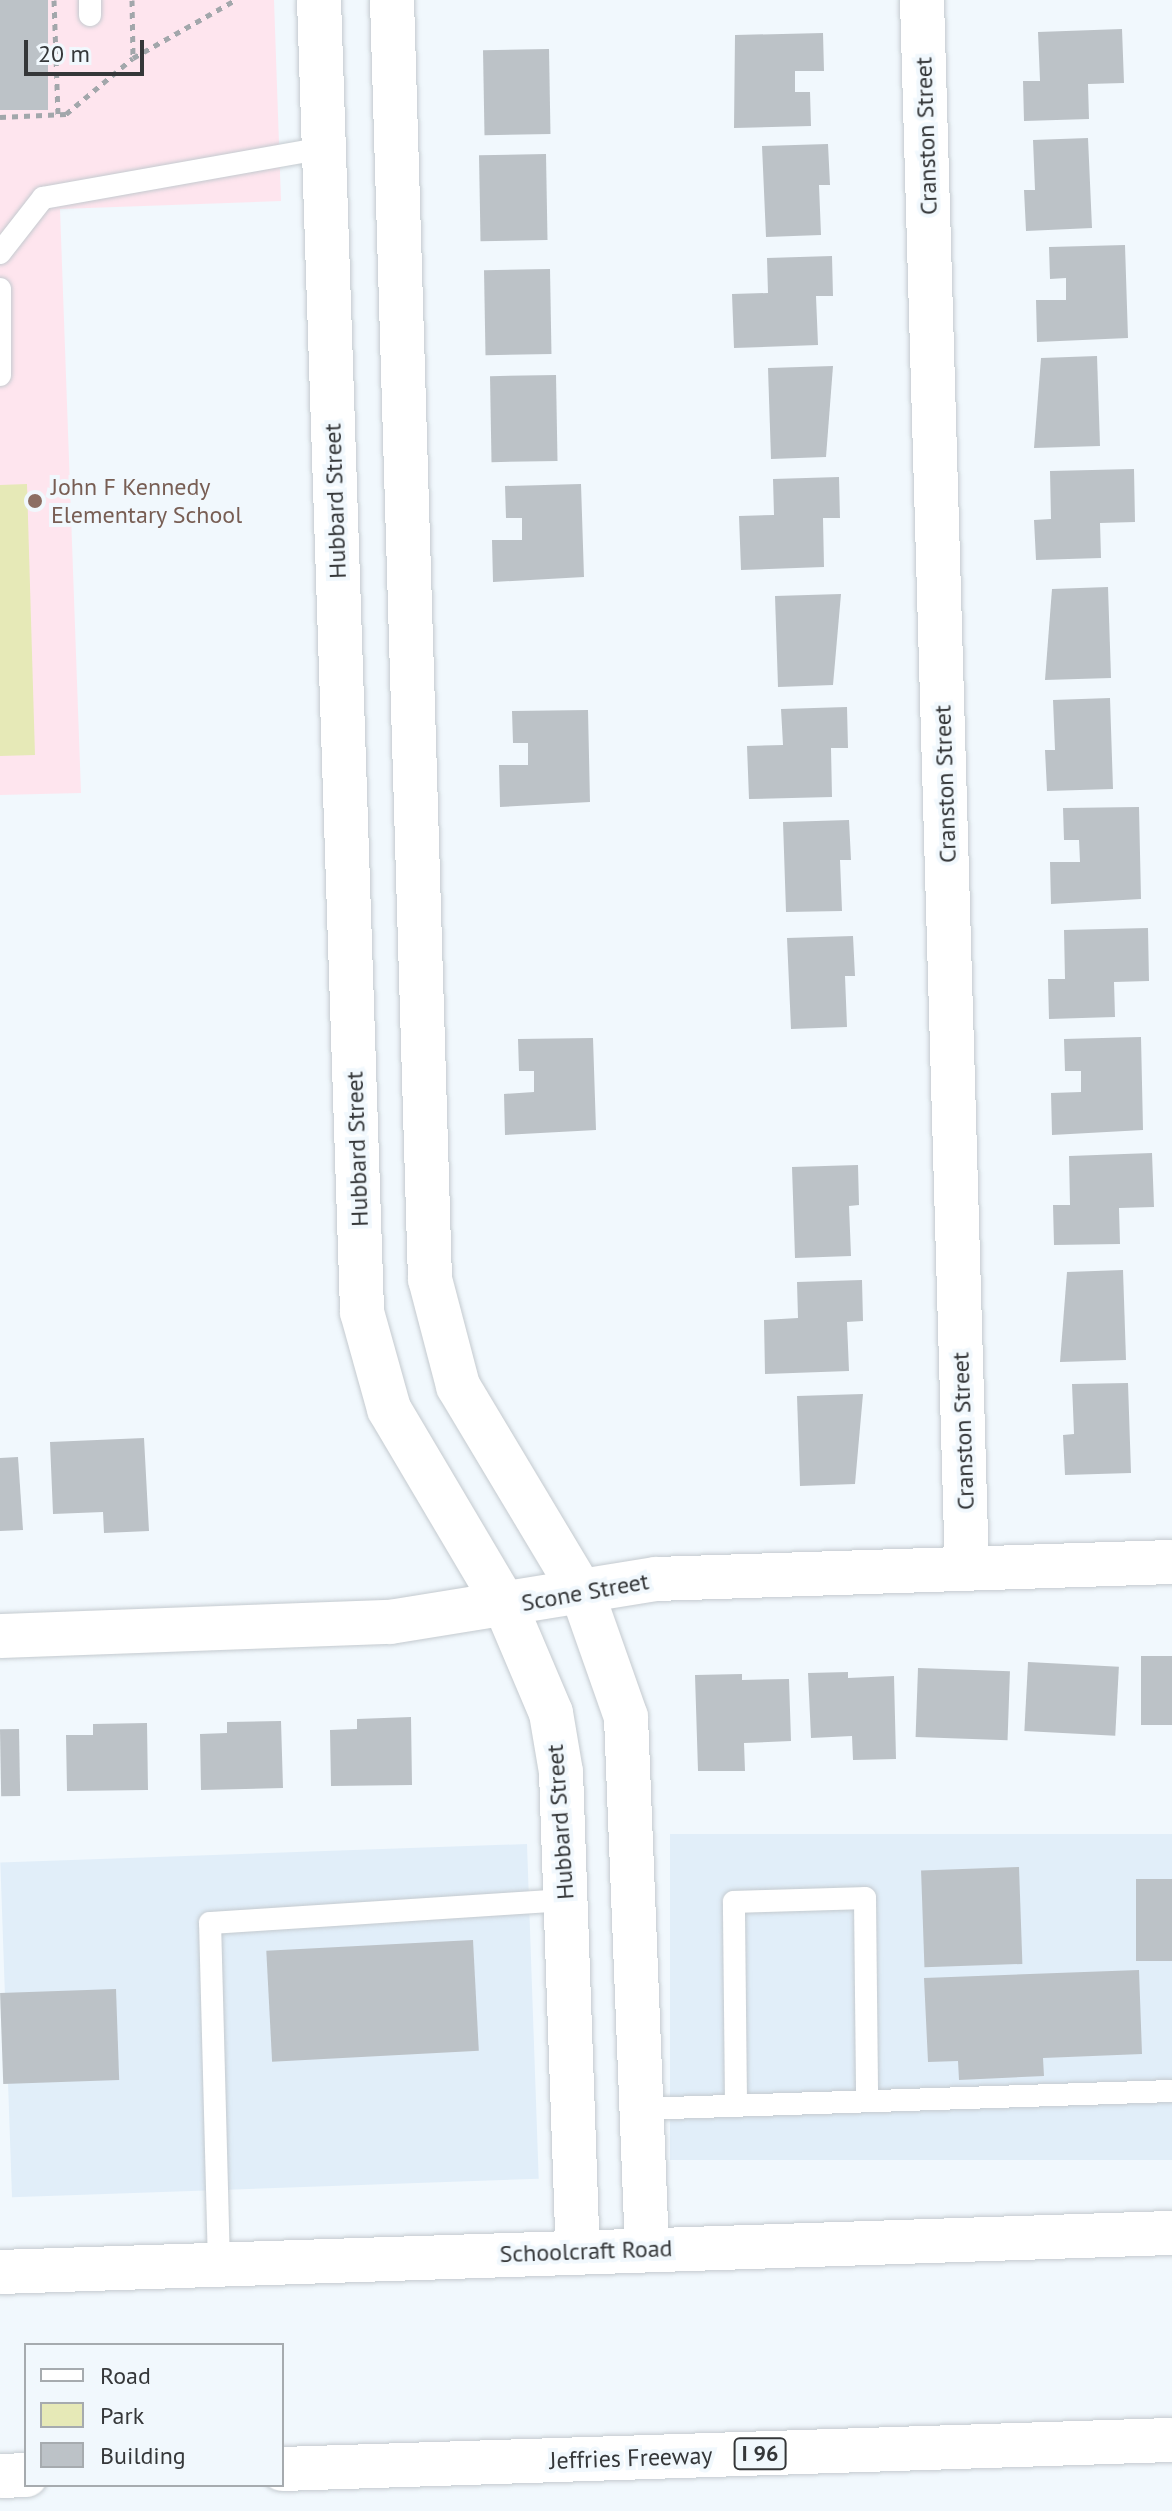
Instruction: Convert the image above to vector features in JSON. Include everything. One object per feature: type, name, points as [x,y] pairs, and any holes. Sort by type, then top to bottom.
[{"type":"main road","name":"Hubbard Street","points":[[319,0],[362,1312],[389,1409],[506,1607],[551,1713],[566,1900],[578,2251]]},
{"type":"main road","points":[[392,0],[433,1302],[458,1386],[583,1595],[616,1674],[633,1762],[640,2109],[647,2248]]},
{"type":"main road","name":"Cranston Street","points":[[922,0],[967,1567]]},
{"type":"main road","name":"Scone Street","points":[[0,1636],[390,1622],[583,1595],[656,1579],[1172,1562]]},
{"type":"main road","name":"Schoolcraft Road","points":[[0,2272],[647,2248],[1172,2233]]},
{"type":"main road","name":"Jeffries Freeway","points":[[284,2469],[1172,2440]]},
{"type":"main road","points":[[0,2476],[24,2475]]},
{"type":"lane","points":[[0,253],[43,198],[324,148]]},
{"type":"lane","points":[[0,289],[0,375]]},
{"type":"lane","points":[[736,2103],[734,1902],[865,1898],[867,2099]]},
{"type":"lane","points":[[219,2265],[210,1923],[566,1900]]},
{"type":"lane","points":[[640,2109],[736,2103],[1172,2091]]},
{"type":"path","points":[[54,0],[58,115]]},
{"type":"path","points":[[132,0],[133,58]]},
{"type":"path","points":[[0,117],[58,115],[133,58],[235,0]]},
{"type":"shaded area","name":"John F Kennedy Elementary School","points":[[0,0],[274,0],[281,201],[60,209],[81,793],[0,795]]},
{"type":"shaded area","points":[[670,1834],[1172,1834],[1172,2160],[670,2160]]},
{"type":"shaded area","points":[[527,1844],[539,2179],[12,2197],[0,1862]]},
{"type":"green space","points":[[27,484],[35,755],[0,756],[0,485]]},
{"type":"building","points":[[0,0],[48,0],[48,110],[0,110]]},
{"type":"building","points":[[1122,29],[1124,83],[1088,84],[1089,119],[1024,121],[1023,81],[1040,81],[1038,32]]},
{"type":"building","points":[[823,33],[824,71],[795,71],[795,92],[810,92],[811,126],[734,128],[735,35]]},
{"type":"building","points":[[549,49],[550,134],[484,135],[483,50]]},
{"type":"building","points":[[1088,138],[1092,228],[1026,231],[1024,190],[1035,190],[1033,140]]},
{"type":"building","points":[[828,144],[830,185],[819,185],[821,235],[766,237],[762,146]]},
{"type":"building","points":[[546,154],[548,240],[481,241],[479,155]]},
{"type":"building","points":[[1125,245],[1128,338],[1037,342],[1036,300],[1066,300],[1066,278],[1050,279],[1049,247]]},
{"type":"building","points":[[832,256],[833,296],[816,296],[818,345],[734,348],[732,294],[768,293],[767,258]]},
{"type":"building","points":[[550,269],[551,354],[485,355],[484,270]]},
{"type":"building","points":[[1097,356],[1100,446],[1034,448],[1041,358]]},
{"type":"building","points":[[833,366],[826,457],[771,459],[768,368]]},
{"type":"building","points":[[556,375],[558,461],[492,462],[490,376]]},
{"type":"building","points":[[1134,469],[1135,522],[1100,523],[1101,558],[1036,560],[1034,520],[1051,519],[1050,471]]},
{"type":"building","points":[[839,477],[840,518],[823,518],[824,567],[741,570],[739,516],[774,515],[773,479]]},
{"type":"building","points":[[581,484],[584,577],[493,582],[492,540],[522,540],[522,518],[506,518],[505,486]]},
{"type":"building","points":[[1108,587],[1111,678],[1045,680],[1052,589]]},
{"type":"building","points":[[841,594],[833,685],[778,687],[775,596]]},
{"type":"building","points":[[1110,698],[1113,789],[1047,791],[1045,750],[1055,750],[1053,700]]},
{"type":"building","points":[[847,707],[848,748],[831,748],[832,797],[749,799],[747,746],[783,745],[781,709]]},
{"type":"building","points":[[588,710],[590,802],[500,807],[499,765],[528,765],[528,743],[513,743],[512,711]]},
{"type":"building","points":[[1139,807],[1141,899],[1051,904],[1050,862],[1080,862],[1079,840],[1064,840],[1063,808]]},
{"type":"building","points":[[849,820],[851,860],[840,860],[842,911],[786,912],[783,822]]},
{"type":"building","points":[[1148,928],[1149,981],[1114,982],[1115,1017],[1049,1019],[1048,979],[1065,979],[1064,930]]},
{"type":"building","points":[[853,936],[855,976],[845,976],[847,1027],[791,1029],[787,938]]},
{"type":"building","points":[[1141,1037],[1143,1130],[1052,1135],[1051,1093],[1081,1092],[1081,1071],[1065,1071],[1064,1039]]},
{"type":"building","points":[[593,1038],[596,1130],[505,1135],[504,1094],[534,1092],[534,1071],[519,1071],[518,1039]]},
{"type":"building","points":[[1152,1153],[1154,1207],[1119,1208],[1120,1244],[1054,1245],[1053,1205],[1070,1205],[1069,1156]]},
{"type":"building","points":[[858,1165],[859,1205],[849,1206],[851,1256],[795,1258],[792,1167]]},
{"type":"building","points":[[1123,1270],[1126,1360],[1060,1362],[1067,1272]]},
{"type":"building","points":[[862,1280],[863,1321],[847,1322],[849,1371],[765,1374],[764,1320],[798,1318],[797,1282]]},
{"type":"building","points":[[1128,1383],[1131,1473],[1065,1475],[1063,1435],[1074,1434],[1072,1384]]},
{"type":"building","points":[[863,1394],[855,1484],[800,1486],[797,1396]]},
{"type":"building","points":[[144,1438],[149,1531],[104,1533],[103,1512],[53,1514],[50,1442]]},
{"type":"building","points":[[18,1457],[23,1530],[0,1531],[0,1458]]},
{"type":"building","points":[[1141,1656],[1172,1656],[1172,1725],[1141,1725]]},
{"type":"building","points":[[1028,1662],[1119,1667],[1115,1736],[1024,1731]]},
{"type":"building","points":[[918,1668],[1010,1671],[1008,1740],[916,1737]]},
{"type":"building","points":[[848,1672],[848,1678],[894,1676],[896,1759],[853,1760],[852,1736],[811,1738],[808,1673]]},
{"type":"building","points":[[742,1674],[742,1680],[789,1679],[791,1741],[744,1743],[745,1771],[698,1771],[695,1675]]},
{"type":"building","points":[[411,1717],[412,1785],[331,1786],[330,1730],[357,1729],[357,1719]]},
{"type":"building","points":[[281,1721],[283,1788],[201,1790],[200,1734],[227,1733],[227,1722]]},
{"type":"building","points":[[147,1723],[148,1790],[67,1791],[66,1735],[93,1735],[93,1724]]},
{"type":"building","points":[[0,1729],[19,1729],[20,1796],[1,1796]]},
{"type":"building","points":[[1019,1867],[1022,1964],[924,1967],[921,1870]]},
{"type":"building","points":[[1136,1879],[1172,1879],[1172,1961],[1136,1961]]},
{"type":"building","points":[[473,1940],[479,2051],[272,2062],[266,1951]]},
{"type":"building","points":[[1139,1970],[1142,2054],[1043,2058],[1044,2076],[959,2080],[958,2061],[928,2062],[924,1978]]},
{"type":"building","points":[[116,1989],[119,2080],[3,2084],[0,1993]]},
{"type":"place","name":"John F Kennedy Elementary School","points":[[35,501]]}]
